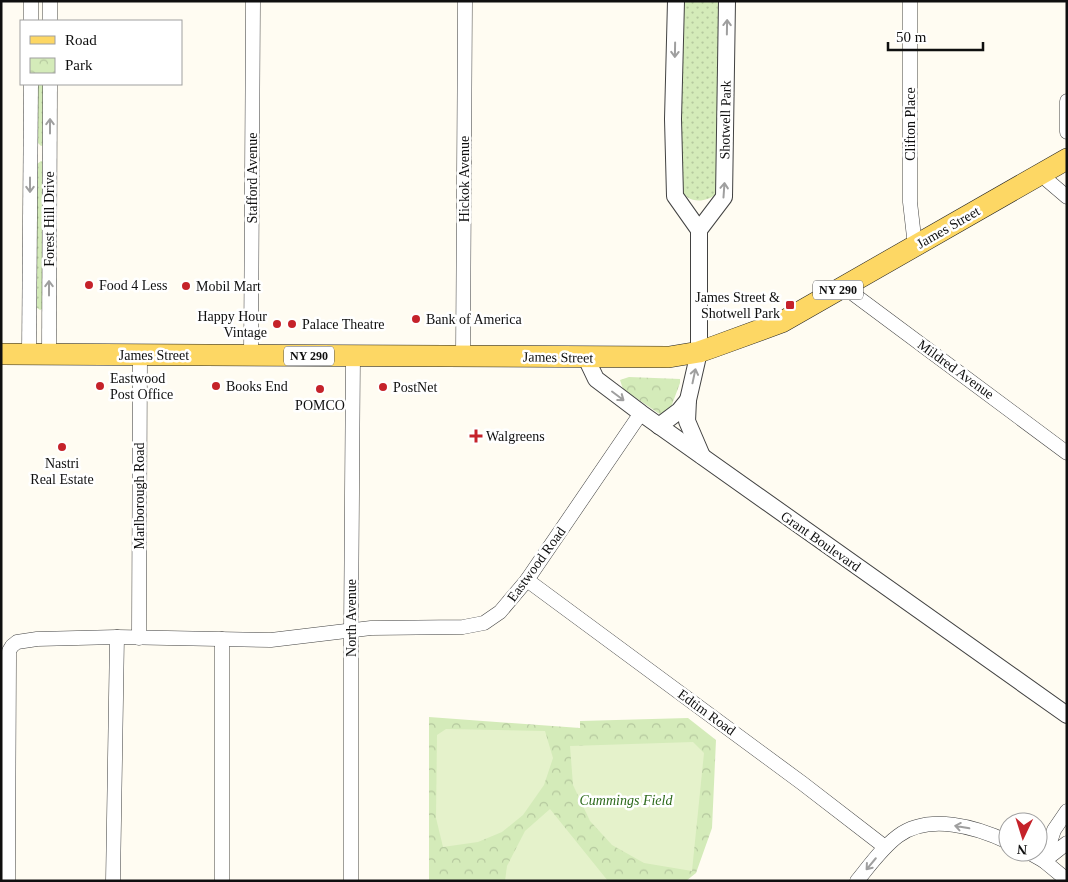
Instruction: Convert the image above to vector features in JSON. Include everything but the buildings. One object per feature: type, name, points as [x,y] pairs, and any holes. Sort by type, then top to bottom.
[{"type":"main road","name":"James Street","points":[[1,354],[586,358],[669,357],[699,352],[782,322],[1067,159]]},
{"type":"street","name":"Stafford Avenue","points":[[251,356],[252,1]]},
{"type":"street","name":"Hickok Avenue","points":[[463,356],[465,1]]},
{"type":"street","points":[[676,1],[674,119],[676,196],[699,230],[699,352],[688,400],[687,421],[702,456]]},
{"type":"street","name":"Shotwell Park","points":[[699,230],[724,197],[727,1]]},
{"type":"street","name":"Clifton Place","points":[[910,1],[910,202],[915,246]]},
{"type":"street","points":[[31,20],[31,3],[50,3],[50,20]]},
{"type":"street","name":"Forest Hill Drive","points":[[31,85],[30,318],[39,354]]},
{"type":"street","name":"Forest Hill Drive","points":[[39,354],[49,319],[50,85]]},
{"type":"street","points":[[1067,101],[1067,132]]},
{"type":"street","points":[[30,148],[50,148]]},
{"type":"street","points":[[1040,174],[1067,197]]},
{"type":"street","name":"Mildred Avenue","points":[[844,287],[1067,453]]},
{"type":"street","points":[[30,318],[49,319]]},
{"type":"street","name":"Marlborough Road","points":[[139,638],[140,355]]},
{"type":"street","name":"North Avenue","points":[[351,881],[353,356]]},
{"type":"street","name":"Grant Boulevard","points":[[586,358],[596,379],[641,413],[1067,715]]},
{"type":"street","points":[[659,426],[679,411],[688,400]]},
{"type":"street","name":"Eastwood Road","points":[[8,881],[5,763],[9,652],[17,642],[37,639],[117,638],[271,640],[370,628],[462,627],[484,623],[500,612],[527,580],[641,413]]},
{"type":"street","name":"Edtim Road","points":[[527,580],[802,783],[885,847]]},
{"type":"street","points":[[113,881],[117,638]]},
{"type":"street","points":[[222,639],[222,881]]},
{"type":"street","points":[[1048,849],[1054,830],[1067,811]]},
{"type":"street","points":[[857,881],[885,847],[899,834],[913,828],[927,825],[965,826],[998,838]]},
{"type":"street","points":[[1048,858],[1067,843]]},
{"type":"street","points":[[1045,862],[1067,880]]},
{"type":"green space","points":[[685,1],[717,1],[721,9],[716,194],[701,200],[690,199],[681,187],[683,8]]},
{"type":"green space","points":[[37,85],[46,85],[44,145],[41,146],[37,142]]},
{"type":"green space","points":[[41,161],[44,162],[42,309],[40,310],[36,307],[37,164]]},
{"type":"green space","points":[[629,377],[680,379],[670,410],[661,415],[623,389],[620,380]]},
{"type":"green space","name":"Cummings Field","points":[[429,717],[580,728],[580,721],[688,718],[716,740],[712,828],[696,873],[686,881],[429,881]]},
{"type":"green space","points":[[446,729],[545,731],[553,758],[544,785],[523,815],[502,832],[478,842],[443,847],[436,818],[437,735]]},
{"type":"green space","points":[[693,742],[704,753],[692,871],[644,863],[612,845],[590,821],[573,785],[570,746]]},
{"type":"green space","points":[[550,809],[608,881],[505,881],[507,866],[525,831]]},
{"type":"place","name":"Food 4 Less","points":[[89,285]]},
{"type":"place","name":"Mobil Mart","points":[[186,286]]},
{"type":"place","name":"James Street & Shotwell Park","points":[[790,305]]},
{"type":"place","name":"Bank of America","points":[[416,319]]},
{"type":"place","name":"Happy Hour Vintage","points":[[277,324]]},
{"type":"place","name":"Palace Theatre","points":[[292,324]]},
{"type":"place","name":"Eastwood Post Office","points":[[100,386]]},
{"type":"place","name":"Books End","points":[[216,386]]},
{"type":"place","name":"PostNet","points":[[383,387]]},
{"type":"place","name":"POMCO","points":[[320,389]]},
{"type":"place","name":"Walgreens","points":[[476,436]]},
{"type":"place","name":"Nastri Real Estate","points":[[62,447]]}]
